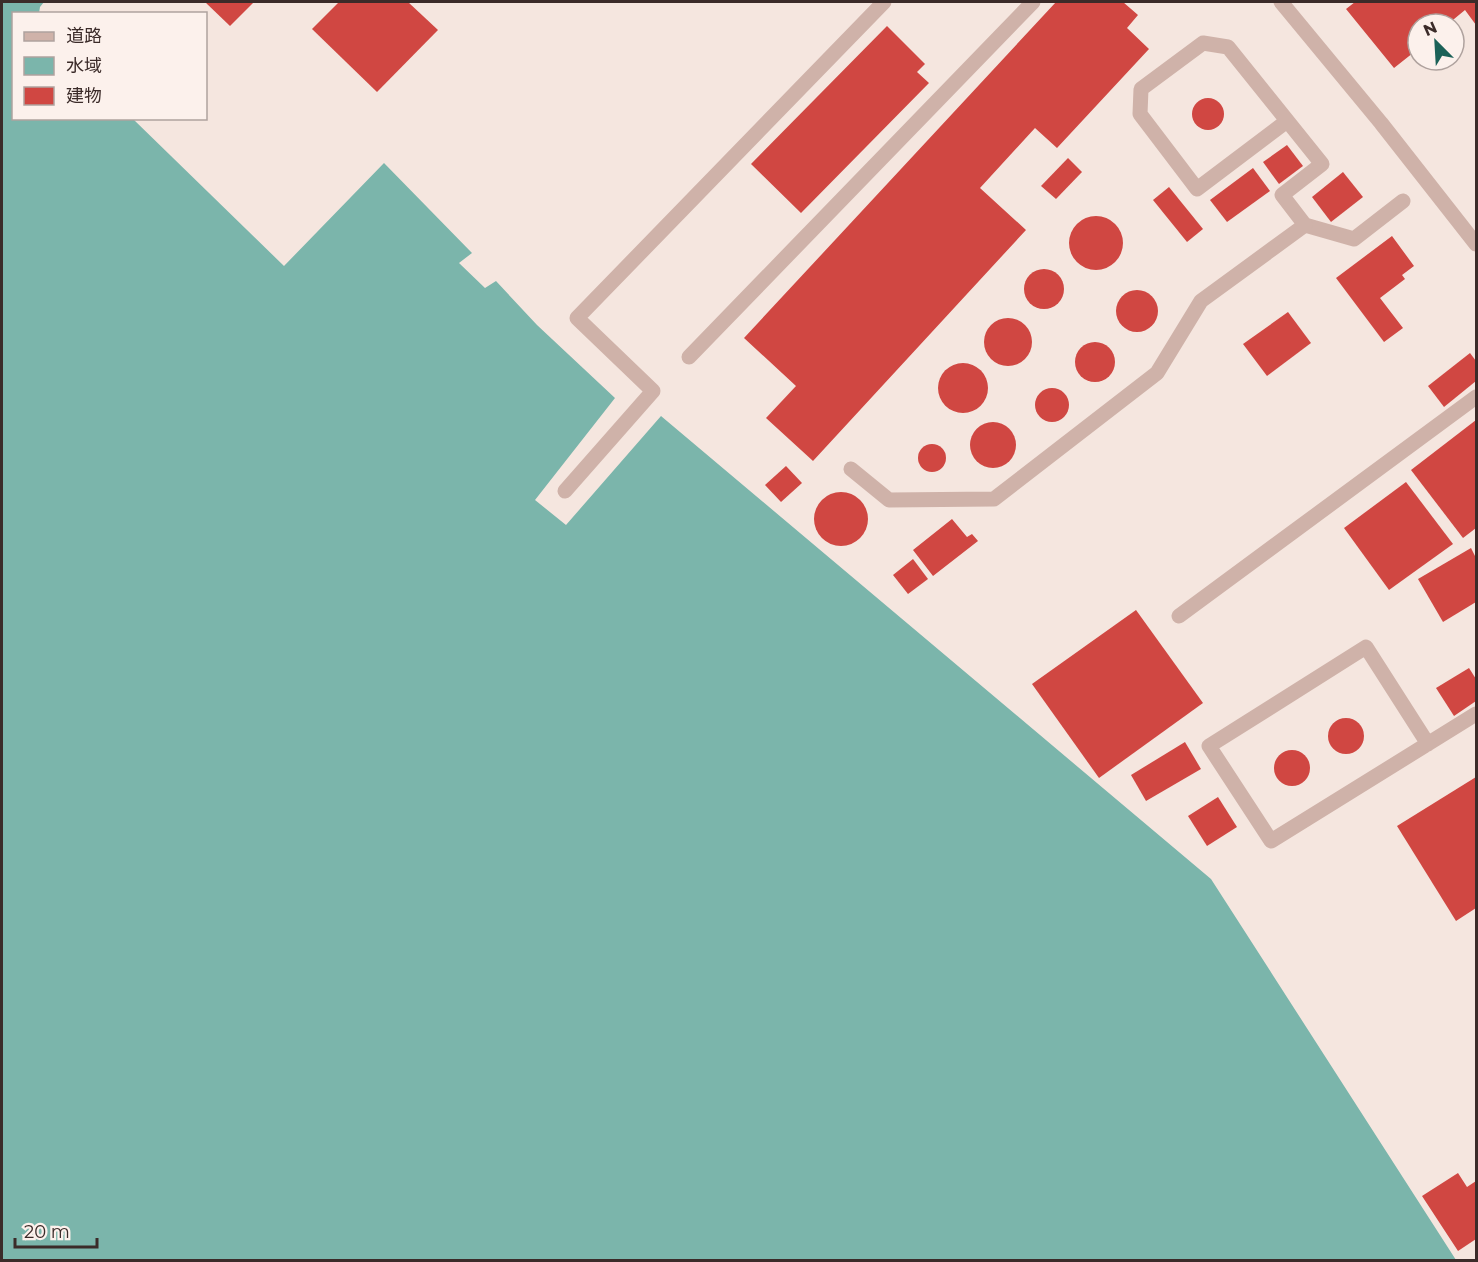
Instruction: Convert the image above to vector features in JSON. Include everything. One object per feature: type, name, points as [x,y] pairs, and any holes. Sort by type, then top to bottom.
[{"type":"street","points":[[564,491],[653,391],[577,318],[884,2]]},
{"type":"street","points":[[689,357],[1034,2]]},
{"type":"street","points":[[1281,2],[1381,123],[1476,244]]},
{"type":"street","points":[[1287,121],[1197,189],[1140,114],[1141,89],[1203,43],[1228,47],[1322,164],[1282,195],[1305,225],[1354,239],[1403,201]]},
{"type":"street","points":[[851,470],[889,500],[994,499],[1157,373],[1201,301],[1305,225]]},
{"type":"street","points":[[1179,616],[1476,397]]},
{"type":"street","points":[[1428,744],[1366,647],[1209,746],[1270,842],[1428,744],[1476,714]]},
{"type":"water","points":[[2,2],[44,2],[39,12],[12,12],[12,120],[134,120],[284,266],[384,163],[472,253],[459,263],[485,288],[496,281],[537,325],[615,398],[535,500],[566,525],[661,416],[1211,879],[1456,1260],[2,1260]]},
{"type":"building","points":[[205,2],[254,2],[230,26]]},
{"type":"building","points":[[339,2],[408,2],[438,30],[377,92],[312,29]]},
{"type":"building","points":[[1056,2],[1123,2],[1138,15],[1127,28],[1149,49],[1057,148],[1035,128],[980,188],[1026,230],[813,461],[766,418],[796,386],[744,338]]},
{"type":"building","points":[[1355,2],[1476,2],[1476,25],[1465,10],[1463,12],[1406,12],[1406,58],[1394,68],[1346,9]]},
{"type":"building","points":[[887,26],[925,64],[917,72],[929,83],[801,213],[751,164]]},
{"type":"building","points":[[1208,98],[1219,103],[1224,114],[1219,125],[1208,130],[1197,125],[1192,114],[1197,103]]},
{"type":"building","points":[[1287,145],[1303,166],[1279,184],[1263,162]]},
{"type":"building","points":[[1068,158],[1082,172],[1056,199],[1041,186]]},
{"type":"building","points":[[1253,168],[1270,191],[1227,222],[1210,200]]},
{"type":"building","points":[[1343,172],[1363,197],[1331,222],[1312,197]]},
{"type":"building","points":[[1169,187],[1203,229],[1187,242],[1153,200]]},
{"type":"building","points":[[1096,216],[1106,218],[1115,224],[1121,233],[1123,243],[1121,253],[1115,262],[1106,268],[1096,270],[1086,268],[1077,262],[1071,253],[1069,243],[1071,233],[1077,224],[1086,218]]},
{"type":"building","points":[[1392,236],[1414,266],[1402,275],[1405,279],[1380,298],[1403,328],[1384,342],[1336,278]]},
{"type":"building","points":[[1044,269],[1058,275],[1064,289],[1058,303],[1044,309],[1030,303],[1024,289],[1030,275]]},
{"type":"building","points":[[1137,290],[1145,291],[1152,296],[1157,303],[1157,319],[1152,326],[1145,331],[1137,332],[1129,331],[1122,326],[1117,319],[1116,311],[1117,303],[1122,296],[1129,291]]},
{"type":"building","points":[[1288,312],[1311,343],[1267,376],[1243,344]]},
{"type":"building","points":[[1008,318],[1025,325],[1032,342],[1025,359],[1008,366],[991,359],[984,342],[991,325]]},
{"type":"building","points":[[1095,342],[1109,348],[1115,362],[1109,376],[1095,382],[1081,376],[1075,362],[1081,348]]},
{"type":"building","points":[[1470,353],[1476,361],[1476,381],[1444,407],[1428,386]]},
{"type":"building","points":[[963,363],[981,370],[988,388],[981,406],[963,413],[945,406],[938,388],[945,370]]},
{"type":"building","points":[[1052,388],[1064,393],[1069,405],[1064,417],[1052,422],[1040,417],[1035,405],[1040,393]]},
{"type":"building","points":[[1476,420],[1476,528],[1463,538],[1411,470]]},
{"type":"building","points":[[993,422],[1009,429],[1016,445],[1009,461],[993,468],[977,461],[970,445],[977,429]]},
{"type":"building","points":[[932,444],[942,448],[946,458],[942,468],[932,472],[922,468],[918,458],[922,448]]},
{"type":"building","points":[[786,466],[802,483],[781,502],[765,485]]},
{"type":"building","points":[[1406,482],[1453,544],[1389,590],[1344,528]]},
{"type":"building","points":[[836,492],[846,492],[856,496],[864,504],[868,519],[864,534],[856,542],[846,546],[836,546],[826,542],[818,534],[814,524],[814,514],[818,504],[826,496]]},
{"type":"building","points":[[952,519],[967,537],[972,534],[978,541],[933,576],[913,550]]},
{"type":"building","points":[[1471,548],[1476,558],[1476,602],[1443,622],[1418,579]]},
{"type":"building","points":[[913,559],[928,579],[908,594],[893,575]]},
{"type":"building","points":[[1136,610],[1203,703],[1099,778],[1032,684]]},
{"type":"building","points":[[1469,668],[1476,679],[1476,701],[1454,716],[1436,688]]},
{"type":"building","points":[[1346,718],[1359,723],[1364,736],[1359,749],[1346,754],[1333,749],[1328,736],[1333,723]]},
{"type":"building","points":[[1185,742],[1201,769],[1146,801],[1131,775]]},
{"type":"building","points":[[1292,750],[1305,755],[1310,768],[1305,781],[1292,786],[1279,781],[1274,768],[1279,755]]},
{"type":"building","points":[[1476,777],[1476,908],[1456,921],[1397,826]]},
{"type":"building","points":[[1218,797],[1237,827],[1207,846],[1188,816]]},
{"type":"building","points":[[1458,1173],[1467,1187],[1476,1181],[1476,1239],[1458,1251],[1422,1196]]}]
